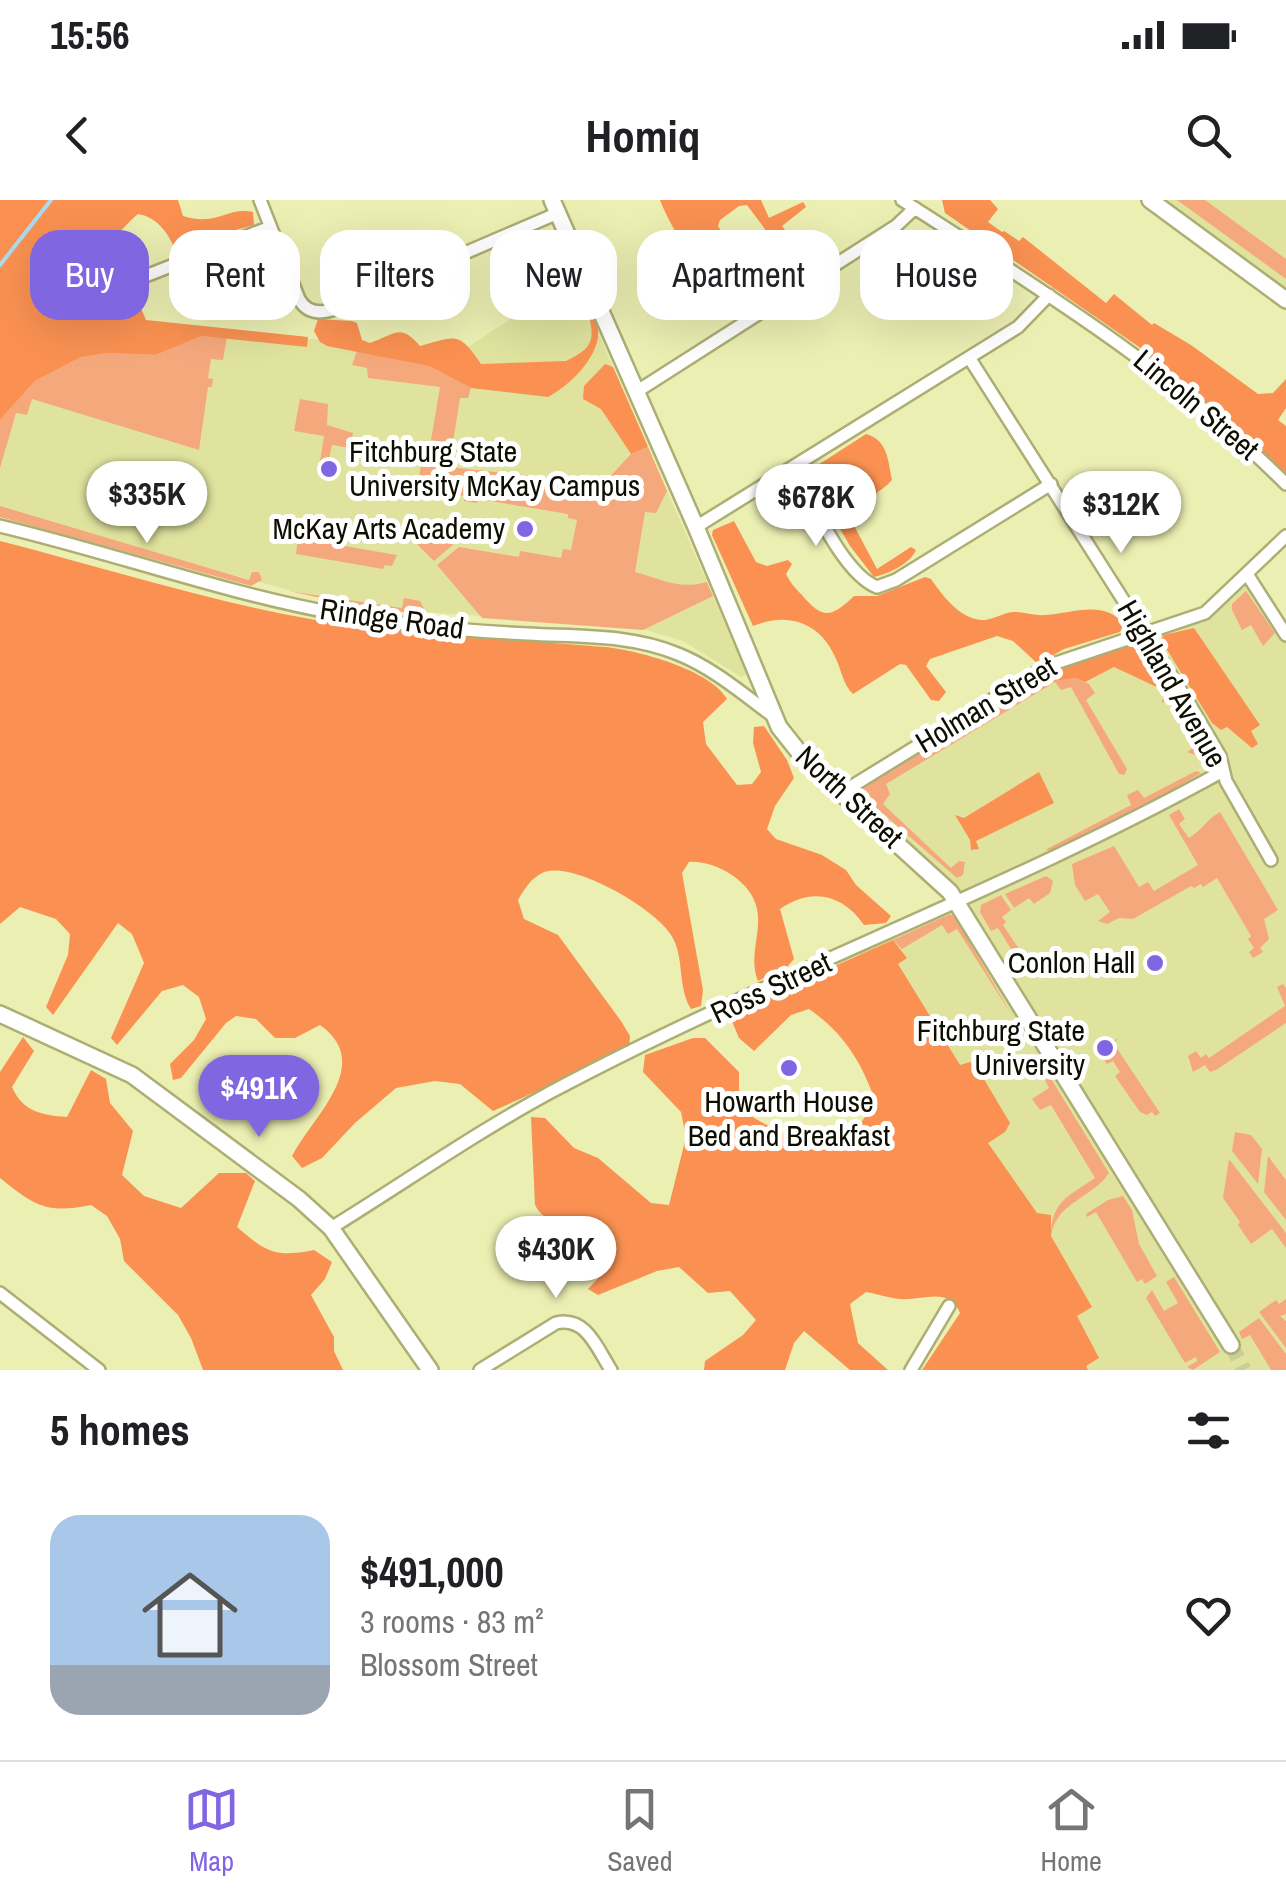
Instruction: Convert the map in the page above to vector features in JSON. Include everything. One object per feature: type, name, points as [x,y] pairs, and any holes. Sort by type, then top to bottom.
[{"type":"street","points":[[260,200],[299,299],[309,310],[332,310],[555,207]]},
{"type":"street","name":"Lincoln Street","points":[[902,200],[1050,294],[1183,390],[1286,484]]},
{"type":"street","points":[[1150,200],[1286,300]]},
{"type":"street","name":"North Street","points":[[555,207],[696,527],[773,716],[806,761],[941,882],[1231,1346]]},
{"type":"street","points":[[636,392],[896,226],[915,208]]},
{"type":"street","points":[[149,275],[270,226]]},
{"type":"street","points":[[696,527],[1018,327],[1050,294]]},
{"type":"street","name":"Highland Avenue","points":[[970,358],[1220,756],[1223,771],[1271,860]]},
{"type":"street","points":[[794,469],[851,567],[865,583],[877,588],[1051,484]]},
{"type":"street","name":"Rindge Road","points":[[0,526],[204,584],[338,614],[432,627],[610,638],[653,646],[677,653],[709,670],[773,716]]},
{"type":"street","name":"Holman Street","points":[[840,793],[1064,658],[1204,612],[1286,536]]},
{"type":"street","points":[[1247,574],[1286,635]]},
{"type":"street","name":"Ross Street","points":[[331,1228],[553,1091],[1112,832],[1223,771]]},
{"type":"street","points":[[0,1014],[93,1054],[145,1083],[299,1199],[331,1228],[430,1370]]},
{"type":"street","points":[[0,1294],[99,1370]]},
{"type":"street","points":[[912,1370],[949,1306]]},
{"type":"street","points":[[480,1370],[556,1322],[567,1320],[586,1330],[611,1370]]},
{"type":"shaded area","points":[[0,200],[178,200],[183,216],[195,219],[253,212],[254,225],[236,230],[169,230],[169,238],[150,218],[138,214],[121,230],[30,230],[30,320],[146,320],[308,337],[307,347],[202,336],[156,355],[107,353],[81,357],[35,381],[0,420]]},
{"type":"shaded area","points":[[660,200],[761,200],[769,218],[803,202],[806,207],[782,226],[785,230],[766,230],[747,205],[739,206],[720,220],[720,230],[675,230]]},
{"type":"shaded area","points":[[942,200],[990,200],[998,209],[988,222],[999,230],[970,230],[945,213]]},
{"type":"shaded area","points":[[1150,200],[1286,200],[1286,300]]},
{"type":"shaded area","points":[[1177,200],[1205,200],[1286,259],[1286,279]]},
{"type":"shaded area","points":[[1013,237],[1019,241],[1023,237],[1106,303],[1114,294],[1152,325],[1191,345],[1258,394],[1273,393],[1286,379],[1286,408],[1278,420],[1286,426],[1286,474],[1139,347],[1013,260]]},
{"type":"shaded area","name":"Fitchburg State University McKay Campus","points":[[0,305],[30,308],[30,320],[137,320],[456,355],[509,320],[593,320],[747,674],[741,677],[683,641],[632,626],[422,612],[292,591],[0,511]]},
{"type":"shaded area","points":[[318,319],[357,323],[362,340],[370,343],[397,332],[420,346],[456,339],[481,364],[566,361],[588,346],[590,320],[595,320],[598,334],[589,359],[570,381],[548,397],[471,388],[429,366],[327,346],[314,331]]},
{"type":"shaded area","points":[[202,336],[227,337],[223,360],[211,359],[208,378],[213,379],[212,387],[208,387],[199,450],[32,399],[27,415],[16,413],[0,468],[0,420],[35,381],[81,357],[107,353],[156,355]]},
{"type":"shaded area","points":[[357,351],[429,366],[471,388],[468,398],[460,398],[453,442],[457,452],[444,450],[444,442],[431,440],[440,387],[368,378],[367,368],[352,365]]},
{"type":"shaded area","points":[[605,364],[613,367],[648,447],[631,454],[601,409],[583,399],[584,386]]},
{"type":"shaded area","points":[[300,399],[328,404],[327,425],[353,433],[350,448],[332,445],[328,463],[320,461],[324,436],[294,431]]},
{"type":"shaded area","points":[[866,434],[883,446],[892,480],[859,505],[850,518],[877,569],[911,547],[916,550],[898,568],[874,577],[850,546],[807,472]]},
{"type":"shaded area","points":[[648,447],[667,491],[656,513],[645,512],[635,572],[679,584],[707,582],[713,596],[643,630],[482,618],[437,565],[459,547],[519,557],[520,551],[561,558],[563,549],[571,550],[577,520],[568,518],[568,514],[478,499],[477,503],[464,501],[464,496],[417,488],[423,454],[457,459],[457,468],[604,483],[631,454]]},
{"type":"shaded area","points":[[0,506],[249,580],[252,572],[259,572],[262,580],[251,586],[0,517]]},
{"type":"shaded area","points":[[412,519],[420,520],[418,533],[457,539],[456,542],[434,561],[410,537]]},
{"type":"shaded area","points":[[734,521],[756,562],[767,566],[788,560],[792,564],[786,574],[789,580],[821,612],[839,609],[854,596],[877,596],[925,577],[954,606],[976,619],[1011,612],[1042,615],[1098,610],[1117,617],[1124,625],[1120,632],[1064,649],[1038,664],[1013,641],[997,636],[930,659],[926,666],[946,692],[939,701],[931,700],[906,665],[900,664],[853,694],[830,647],[813,629],[791,620],[753,626],[712,535],[713,530]]},
{"type":"shaded area","points":[[298,538],[397,555],[392,566],[385,565],[383,569],[296,554]]},
{"type":"shaded area","points":[[0,541],[221,600],[311,619],[417,633],[605,647],[653,657],[690,671],[706,679],[727,699],[703,722],[706,744],[737,785],[752,784],[761,772],[753,743],[754,727],[764,726],[787,760],[794,778],[775,806],[767,829],[776,839],[822,855],[846,870],[856,885],[891,916],[886,923],[864,925],[846,906],[826,897],[792,902],[780,909],[794,959],[787,967],[758,981],[754,963],[758,918],[754,899],[730,874],[689,862],[682,873],[703,990],[701,1006],[691,1009],[675,943],[662,924],[632,901],[593,880],[557,870],[544,872],[532,880],[518,900],[524,919],[558,935],[621,1021],[630,1036],[629,1050],[493,1111],[460,1084],[435,1081],[396,1088],[322,1158],[302,1168],[292,1156],[325,1107],[341,1073],[342,1056],[335,1040],[320,1025],[295,1038],[275,1038],[256,1019],[236,1016],[181,1078],[173,1080],[170,1064],[194,1040],[206,1019],[199,997],[183,985],[162,991],[117,1045],[111,1038],[144,963],[132,934],[118,923],[53,1015],[46,1007],[68,955],[70,934],[56,919],[20,907],[0,924]]},
{"type":"shaded area","name":"Fitchburg State University","points":[[1247,574],[1286,635],[1286,1370],[1051,1370],[988,1143],[857,948],[956,903],[841,793],[1031,674],[1186,620]]},
{"type":"shaded area","points":[[289,591],[402,608],[404,598],[420,601],[424,609],[421,614],[366,608]]},
{"type":"shaded area","points":[[1246,591],[1275,633],[1263,646],[1251,625],[1242,630],[1232,610],[1232,604]]},
{"type":"shaded area","points":[[1194,628],[1260,725],[1251,731],[1258,744],[1252,748],[1227,727],[1221,730],[1212,723],[1161,640],[1164,635]]},
{"type":"shaded area","points":[[1139,643],[1158,663],[1176,696],[1114,667],[1085,682],[1075,678],[1032,684],[1058,669]]},
{"type":"shaded area","points":[[1075,678],[1089,684],[1095,693],[1086,700],[1127,769],[1124,775],[1119,774],[1071,687],[1061,690],[1055,682],[886,784],[890,794],[883,804],[951,868],[959,861],[965,862],[963,875],[957,878],[857,791],[1032,684]]},
{"type":"shaded area","points":[[1167,690],[1176,696],[1214,758],[1214,764],[1207,770],[1198,756],[1187,752],[1194,747],[1170,700],[1161,703]]},
{"type":"shaded area","points":[[1196,771],[1201,773],[1133,813],[1055,850],[1045,850],[1131,805],[1127,795],[1138,790],[1144,798]]},
{"type":"shaded area","points":[[1039,772],[1054,803],[976,841],[979,849],[971,850],[970,840],[955,815],[964,818]]},
{"type":"shaded area","points":[[1179,809],[1185,819],[1179,824],[1189,838],[1220,812],[1278,910],[1264,919],[1269,939],[1260,948],[1263,952],[1253,958],[1249,952],[1254,948],[1248,939],[1251,936],[1217,878],[1203,887],[1191,886],[1133,919],[1119,918],[1107,924],[1098,921],[1110,912],[1098,894],[1085,901],[1075,885],[1072,864],[1114,846],[1139,887],[1148,882],[1154,891],[1198,865],[1169,815]]},
{"type":"shaded area","points":[[1046,876],[1053,881],[1050,893],[1034,904],[1029,898],[1014,908],[1005,894]]},
{"type":"shaded area","points":[[1001,895],[1011,910],[1002,917],[1021,952],[1016,957],[998,928],[991,931],[980,912],[981,905]]},
{"type":"shaded area","points":[[950,914],[1013,1017],[957,929],[948,934],[942,925],[902,949],[893,940]]},
{"type":"shaded area","points":[[893,940],[907,958],[898,964],[960,1065],[975,1064],[1010,1123],[1005,1132],[988,1143],[1037,1213],[1051,1215],[1051,1236],[1092,1307],[1077,1316],[1099,1358],[1086,1366],[1088,1370],[922,1370],[960,1313],[955,1305],[943,1297],[900,1299],[866,1292],[850,1304],[858,1343],[888,1370],[850,1370],[804,1331],[794,1343],[785,1370],[704,1370],[705,1361],[743,1335],[756,1320],[730,1291],[708,1293],[679,1267],[657,1271],[598,1295],[588,1289],[611,1265],[603,1253],[583,1237],[550,1221],[535,1205],[531,1117],[545,1118],[574,1148],[598,1158],[651,1203],[669,1205],[686,1137],[681,1112],[643,1072],[645,1055],[693,1038],[705,1038],[739,1072],[739,1107],[767,1125],[821,1139],[853,1130],[865,1117],[873,1095],[862,1069],[831,1027],[809,1009],[791,1015],[754,1051],[739,1038],[731,1019],[738,1009]]},
{"type":"shaded area","points":[[1283,984],[1286,988],[1286,1023],[1216,1070],[1210,1072],[1205,1065],[1193,1072],[1188,1056],[1196,1051],[1201,1058],[1206,1054],[1209,1058],[1285,1006],[1277,987]]},
{"type":"shaded area","points":[[23,1037],[34,1051],[12,1087],[16,1095],[34,1111],[67,1117],[91,1070],[106,1079],[110,1103],[133,1131],[122,1175],[144,1196],[181,1208],[219,1173],[246,1173],[255,1181],[237,1227],[272,1251],[314,1250],[332,1262],[325,1279],[311,1295],[334,1337],[334,1351],[343,1370],[203,1370],[178,1315],[124,1261],[120,1239],[107,1216],[91,1205],[63,1209],[42,1205],[0,1178],[0,1072]]},
{"type":"shaded area","points":[[1118,1038],[1114,1044],[1160,1113],[1155,1116],[1152,1112],[1140,1112],[1115,1076],[1120,1072],[1113,1061],[1107,1064],[1098,1051]]},
{"type":"shaded area","points":[[1050,1077],[1109,1173],[1060,1215],[1051,1236],[1058,1207],[1095,1178],[1051,1105],[1040,1110],[1032,1099],[1049,1088],[1045,1080]]},
{"type":"shaded area","points":[[1235,1132],[1251,1135],[1262,1149],[1258,1184],[1232,1151]]},
{"type":"shaded area","points":[[1268,1156],[1286,1180],[1286,1220],[1264,1192]]},
{"type":"shaded area","points":[[1229,1159],[1286,1233],[1286,1248],[1272,1229],[1251,1244],[1238,1225],[1240,1222],[1223,1198]]},
{"type":"shaded area","points":[[1123,1196],[1132,1210],[1139,1244],[1157,1276],[1145,1284],[1142,1279],[1137,1282],[1096,1212],[1087,1217],[1086,1214]]},
{"type":"shaded area","points":[[1174,1277],[1220,1352],[1193,1370],[1187,1367],[1197,1361],[1196,1357],[1185,1363],[1146,1298],[1152,1290],[1164,1311],[1178,1303],[1166,1282]]},
{"type":"shaded area","points":[[1286,1299],[1286,1314],[1280,1316],[1286,1321],[1286,1348],[1259,1312],[1276,1300],[1279,1304]]},
{"type":"shaded area","points":[[1259,1318],[1286,1354],[1286,1370],[1271,1370],[1250,1335],[1242,1339],[1239,1332]]},
{"type":"waterway","points":[[0,265],[51,200]]},
{"type":"tunnel","points":[[1231,1345],[1244,1370]]},
{"type":"place","name":"Fitchburg State University McKay Campus","points":[[329,469]]},
{"type":"place","name":"McKay Arts Academy","points":[[525,529]]},
{"type":"place","name":"Conlon Hall","points":[[1155,963]]},
{"type":"place","name":"Fitchburg State University","points":[[1105,1048]]},
{"type":"place","name":"Howarth House Bed and Breakfast","points":[[789,1068]]}]
